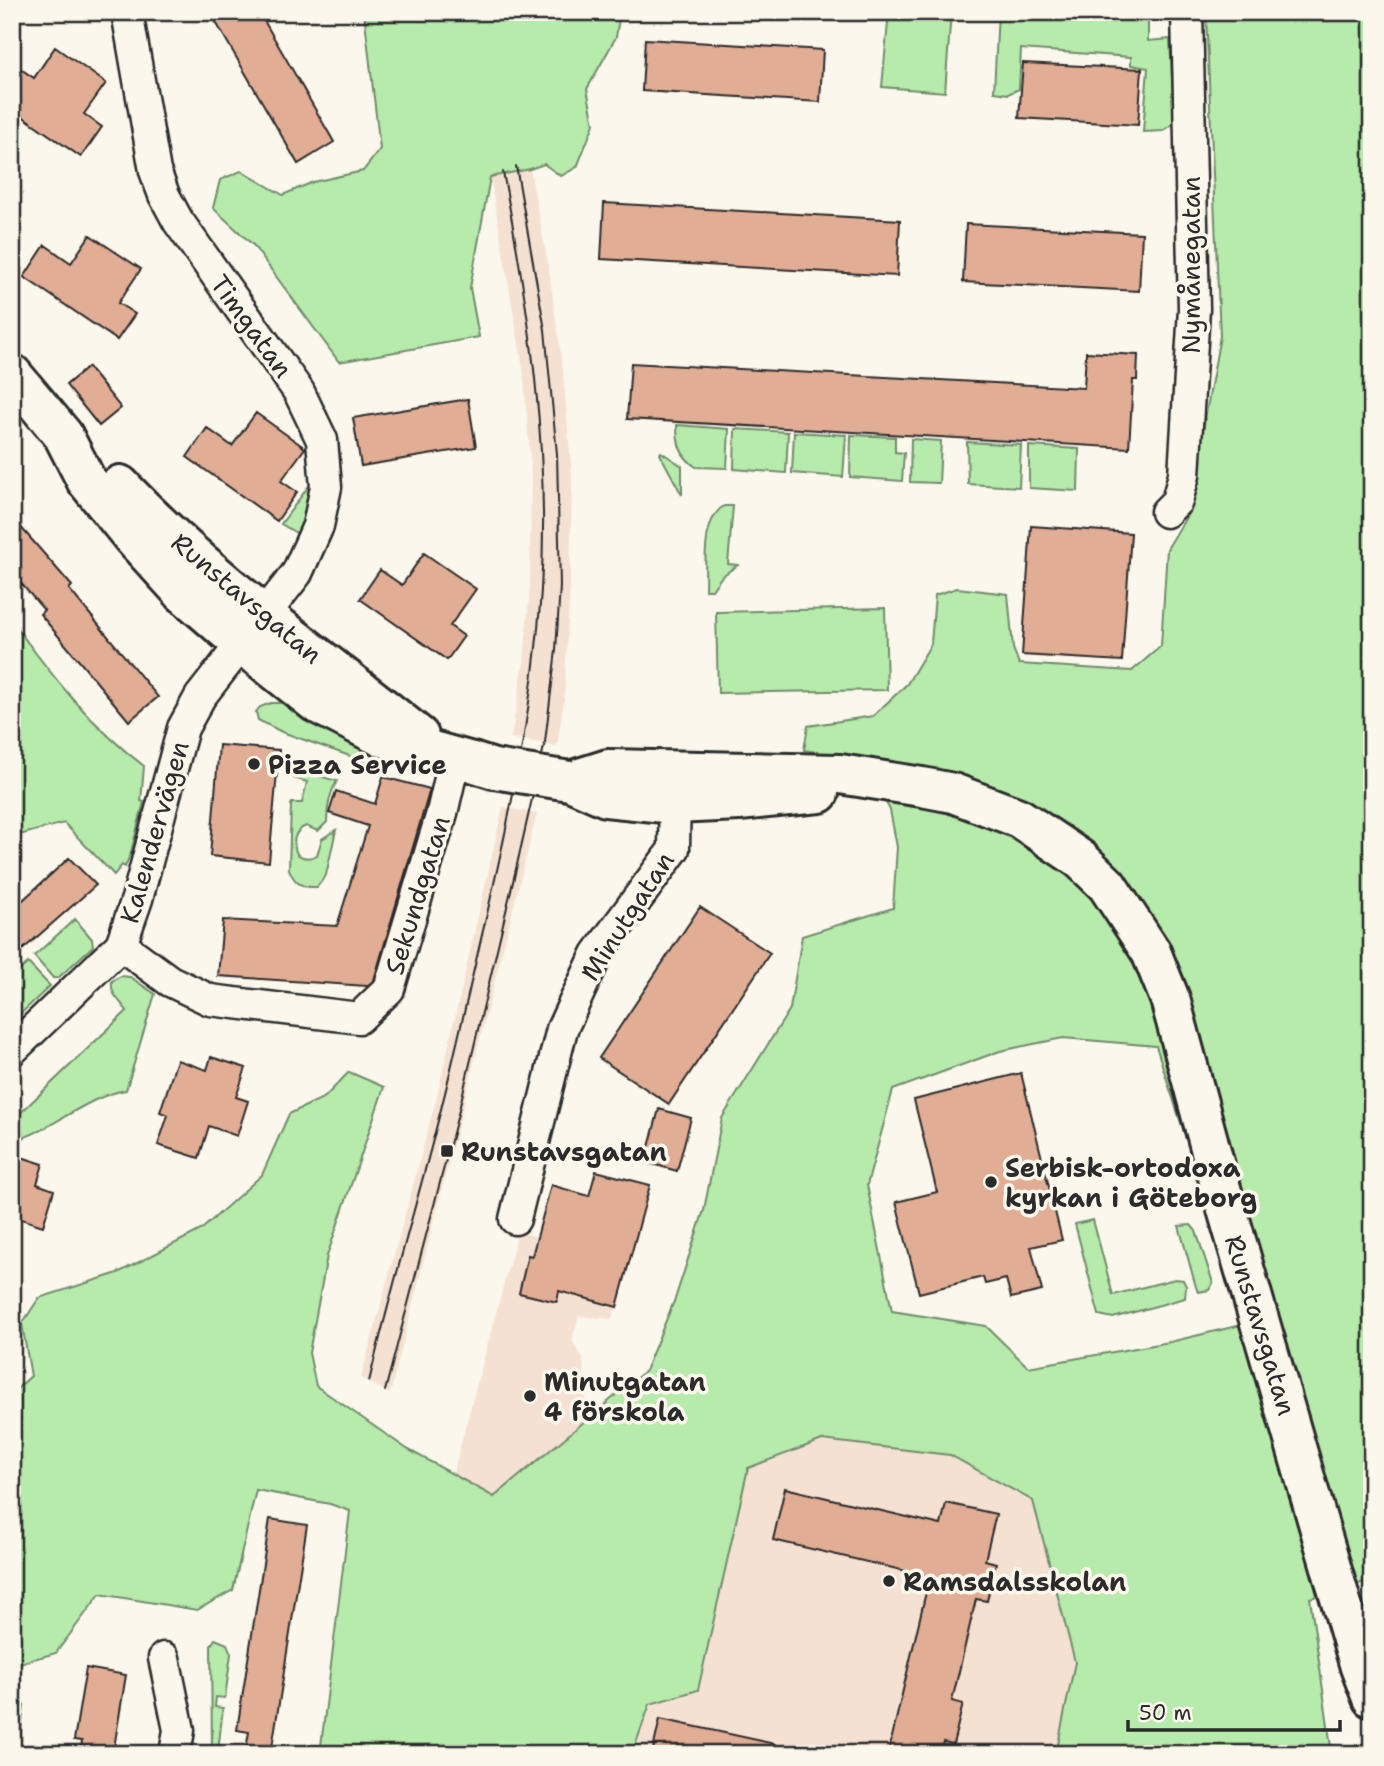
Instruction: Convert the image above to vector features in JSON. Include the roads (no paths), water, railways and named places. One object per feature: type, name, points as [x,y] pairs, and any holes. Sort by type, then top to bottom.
[{"type":"street","name":"Timgatan","points":[[127,12],[156,171],[164,195],[177,221],[299,392],[322,440],[326,487],[318,526],[296,573],[253,631]]},
{"type":"street","name":"Nymånegatan","points":[[1166,512],[1177,501],[1184,475],[1194,309],[1187,12]]},
{"type":"street","name":"Runstavsgatan","points":[[12,374],[63,435],[86,480],[183,593],[253,631],[316,703],[382,737],[494,769],[570,781],[606,797],[675,788],[739,801],[840,791],[922,787],[953,793],[1019,818],[1080,859],[1107,885],[1151,952],[1170,999],[1242,1263],[1360,1667],[1372,1698]]},
{"type":"street","name":"Kalendervägen","points":[[12,1050],[121,946],[141,886],[183,728],[200,696],[253,631]]},
{"type":"street","name":"Sekundgatan","points":[[121,946],[170,981],[210,1000],[359,1018],[389,989],[442,813],[455,757]]},
{"type":"street","name":"Minutgatan","points":[[515,1219],[562,1029],[597,954],[674,849],[675,788]]},
{"type":"street","points":[[164,1658],[179,1730],[175,1754]]},
{"type":"tram line","points":[[385,1391],[458,1114],[516,869],[545,742],[556,650],[560,586],[557,454],[545,330],[516,166]]},
{"type":"tram line","points":[[369,1382],[446,1088],[496,874],[521,753],[538,631],[543,537],[540,432],[529,328],[503,172]]},
{"type":"place","name":"Pizza Service","points":[[254,764]]},
{"type":"place","name":"Runstavsgatan","points":[[447,1151]]},
{"type":"place","name":"Serbisk-ortodoxa kyrkan i Göteborg","points":[[991,1182]]},
{"type":"place","name":"Minutgatan 4 förskola","points":[[530,1396]]},
{"type":"place","name":"Ramsdalsskolan","points":[[889,1581]]}]
